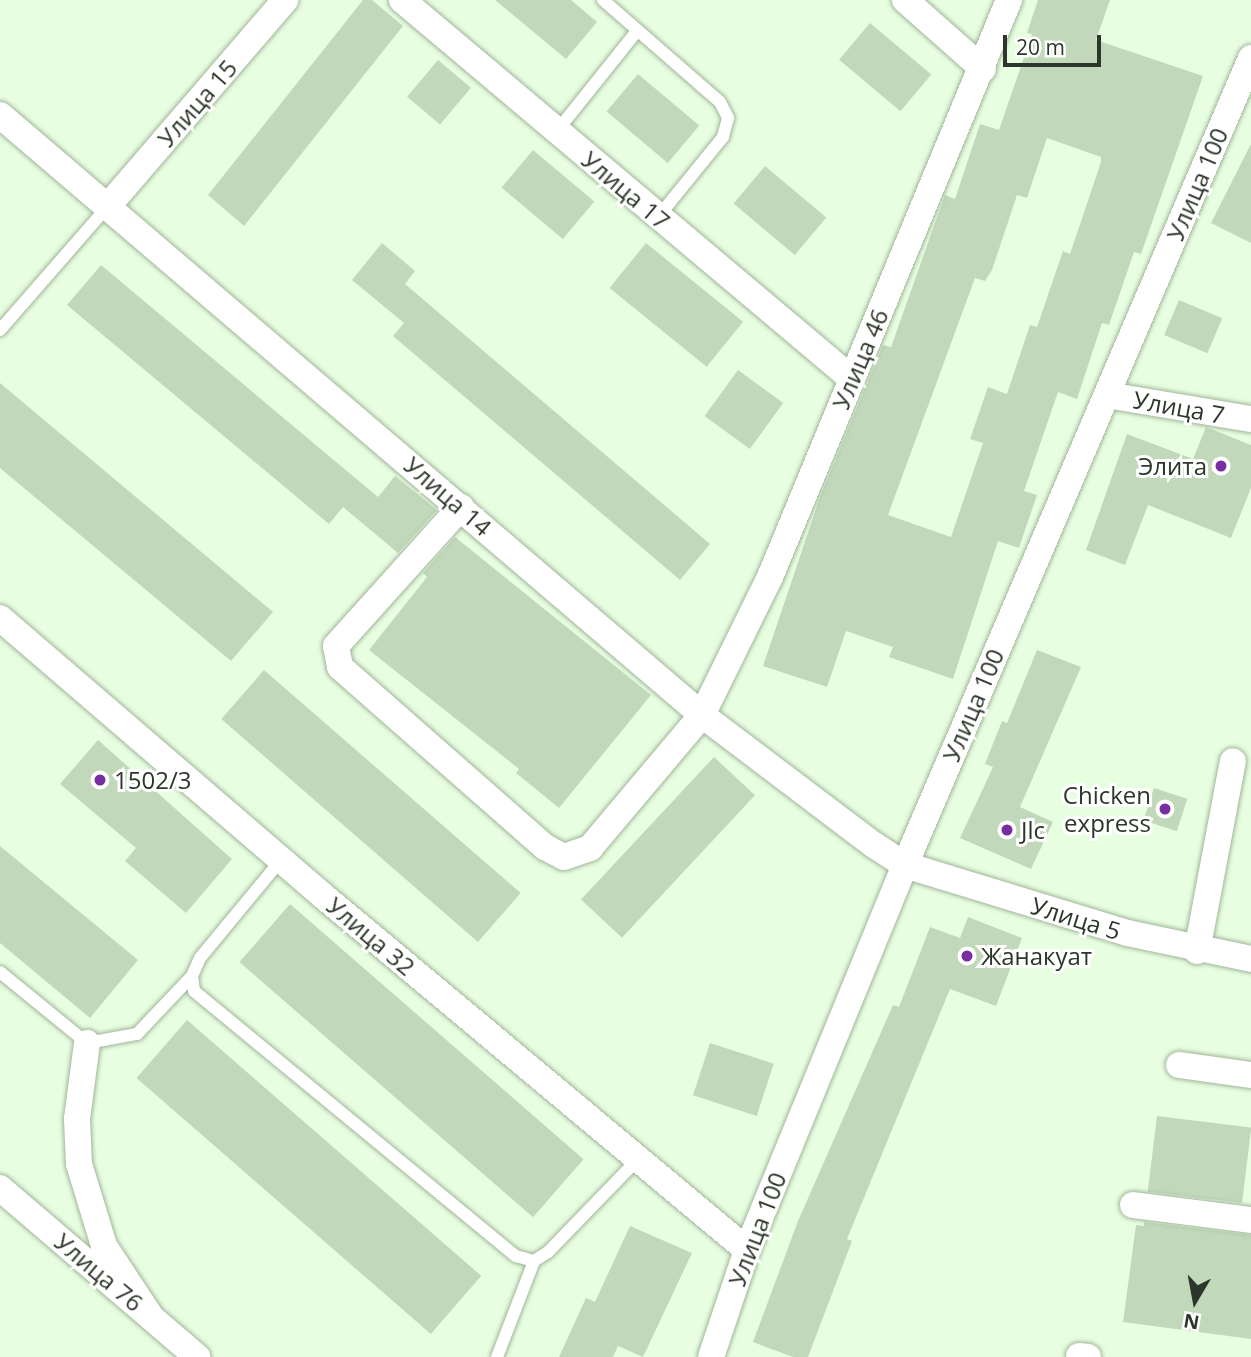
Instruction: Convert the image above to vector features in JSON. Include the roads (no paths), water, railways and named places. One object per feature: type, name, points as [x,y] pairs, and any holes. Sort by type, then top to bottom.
[{"type":"street","name":"Улица 15","points":[[108,206],[285,0]]},
{"type":"street","name":"Улица 17","points":[[402,0],[852,379]]},
{"type":"street","points":[[905,0],[983,69]]},
{"type":"street","name":"Улица 46","points":[[461,507],[336,646],[340,667],[545,847],[564,857],[590,848],[702,715],[770,577],[983,69],[1009,0]]},
{"type":"street","name":"Улица 100","points":[[711,1357],[747,1250],[905,864],[1251,60]]},
{"type":"street","name":"Улица 14","points":[[0,115],[702,715],[905,864]]},
{"type":"street","name":"Улица 7","points":[[1107,395],[1251,419]]},
{"type":"street","name":"Улица 32","points":[[0,618],[281,860],[747,1250]]},
{"type":"street","points":[[1198,951],[1233,761]]},
{"type":"street","name":"Улица 5","points":[[905,864],[1198,951],[1251,959]]},
{"type":"street","points":[[88,1043],[78,1119],[79,1164],[104,1246],[151,1317]]},
{"type":"street","points":[[1179,1065],[1251,1075]]},
{"type":"street","name":"Улица 76","points":[[0,1188],[197,1357]]},
{"type":"street","points":[[1133,1205],[1251,1220]]},
{"type":"lane","points":[[603,0],[720,102],[728,118],[723,137],[657,217]]},
{"type":"lane","points":[[557,131],[638,30]]},
{"type":"lane","points":[[0,330],[108,206]]},
{"type":"lane","points":[[0,972],[88,1043],[137,1034],[192,976],[200,958],[281,860]]},
{"type":"lane","points":[[192,976],[194,991],[516,1256],[534,1261]]},
{"type":"lane","points":[[496,1357],[534,1261],[558,1242],[637,1160]]},
{"type":"place","name":"Элита","points":[[1221,466]]},
{"type":"place","name":"1502/3","points":[[100,780]]},
{"type":"place","name":"Chicken express","points":[[1165,809]]},
{"type":"place","name":"Jlc","points":[[1007,830]]},
{"type":"place","name":"Жанакуат","points":[[967,956]]}]
